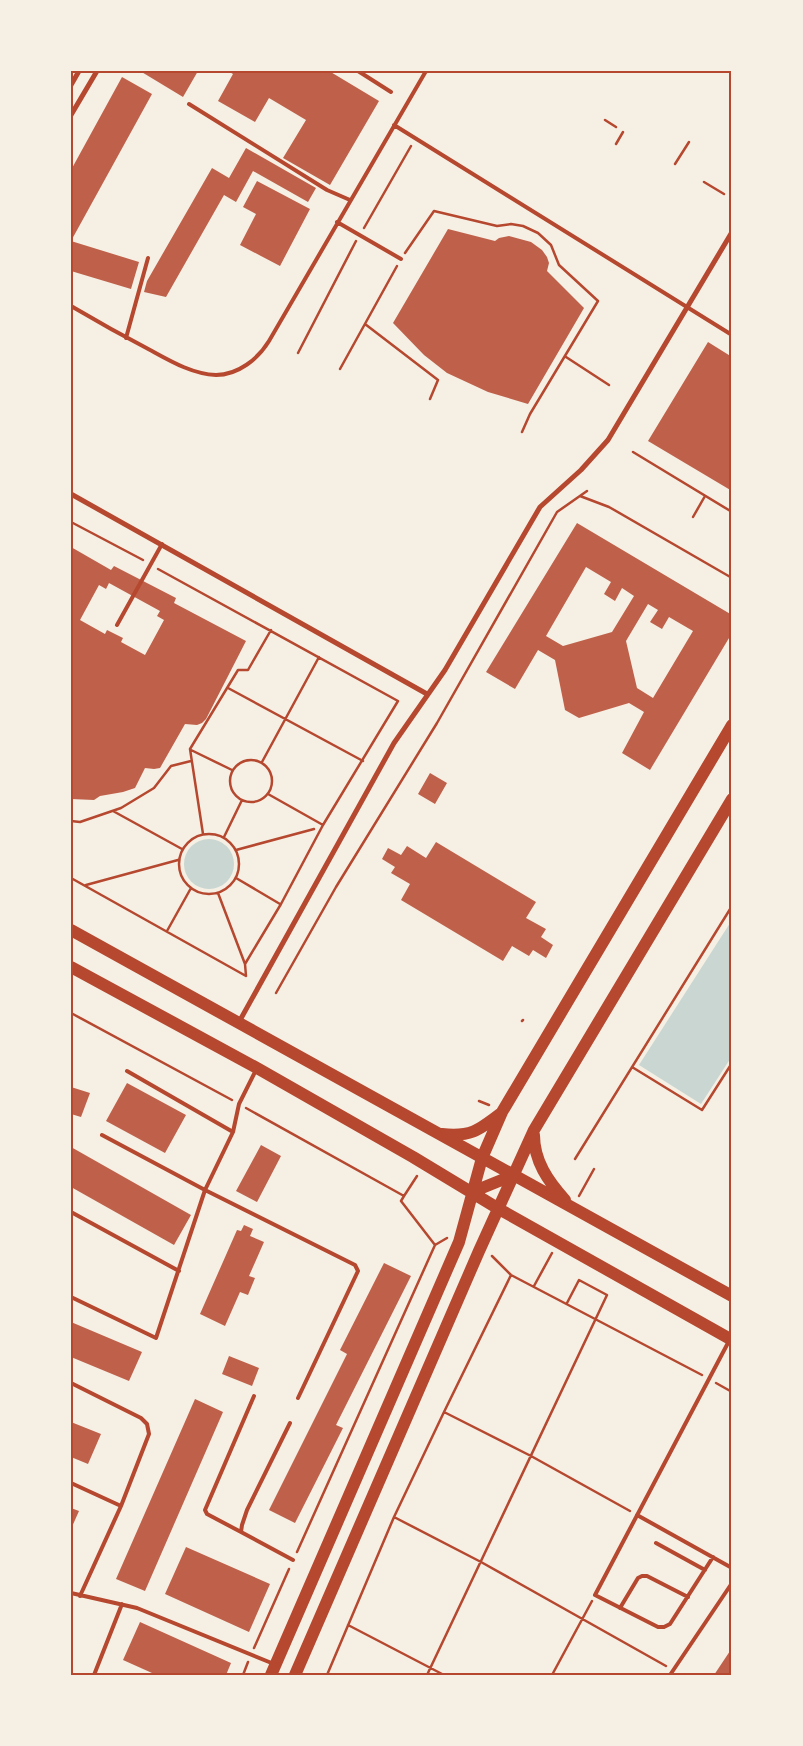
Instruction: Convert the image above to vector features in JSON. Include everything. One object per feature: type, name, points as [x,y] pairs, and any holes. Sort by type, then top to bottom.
[{"type":"main road","points":[[273,1670],[459,1242],[482,1158],[502,1112],[732,725]]},
{"type":"main road","points":[[295,1675],[479,1251],[534,1130],[732,799]]},
{"type":"main road","points":[[71,930],[482,1158],[514,1175],[576,1202]]},
{"type":"main road","points":[[71,967],[257,1068],[414,1157],[499,1209],[731,1339]]},
{"type":"main road","points":[[438,1133],[455,1136],[473,1133],[502,1112]]},
{"type":"main road","points":[[534,1130],[534,1148],[541,1168],[552,1184],[598,1222],[732,1296]]},
{"type":"main road","points":[[472,1192],[514,1175]]},
{"type":"street","points":[[71,85],[79,71]]},
{"type":"street","points":[[71,115],[97,71]]},
{"type":"street","points":[[238,1023],[394,743],[445,670],[540,507],[581,470],[608,440],[732,232]]},
{"type":"street","points":[[71,494],[427,694]]},
{"type":"lane","points":[[358,71],[391,92]]},
{"type":"lane","points":[[71,306],[126,338],[188,370],[216,375],[225,374],[245,366],[262,354],[426,71]]},
{"type":"lane","points":[[189,104],[327,190],[350,200]]},
{"type":"lane","points":[[394,125],[732,335]]},
{"type":"lane","points":[[337,222],[401,259]]},
{"type":"lane","points":[[126,338],[148,258]]},
{"type":"lane","points":[[117,625],[162,544]]},
{"type":"lane","points":[[71,1297],[156,1338],[205,1190],[233,1132],[239,1104],[257,1068]]},
{"type":"lane","points":[[127,1071],[233,1132]]},
{"type":"lane","points":[[102,1135],[205,1190],[355,1265],[358,1272],[298,1398]]},
{"type":"lane","points":[[71,1212],[179,1271]]},
{"type":"lane","points":[[713,1557],[670,1624],[664,1627],[658,1627],[595,1595],[731,1339]]},
{"type":"lane","points":[[71,1383],[141,1418],[148,1424],[149,1434],[121,1506],[80,1596]]},
{"type":"lane","points":[[254,1396],[205,1510],[207,1514],[293,1560]]},
{"type":"lane","points":[[241,1532],[247,1510],[290,1423]]},
{"type":"lane","points":[[71,1483],[121,1506]]},
{"type":"lane","points":[[637,1515],[732,1568]]},
{"type":"lane","points":[[656,1543],[705,1570]]},
{"type":"lane","points":[[620,1608],[638,1578],[642,1576],[647,1576],[688,1597]]},
{"type":"lane","points":[[670,1675],[732,1583]]},
{"type":"lane","points":[[71,1593],[137,1608],[252,1654],[273,1670]]},
{"type":"lane","points":[[94,1675],[122,1604]]},
{"type":"path","points":[[605,120],[616,127]]},
{"type":"path","points":[[616,144],[623,132]]},
{"type":"path","points":[[298,353],[360,235],[416,138]]},
{"type":"path","points":[[675,164],[689,142]]},
{"type":"path","points":[[704,182],[724,194]]},
{"type":"path","points":[[340,369],[401,259],[434,211],[497,226],[510,224],[523,226],[538,233],[551,245],[559,265],[598,301],[530,414],[522,432]]},
{"type":"path","points":[[365,324],[438,380],[430,399]]},
{"type":"path","points":[[566,357],[609,384]]},
{"type":"path","points":[[633,452],[732,512]]},
{"type":"path","points":[[276,992],[336,887],[442,716],[557,512],[587,491]]},
{"type":"path","points":[[580,496],[609,507],[732,578]]},
{"type":"path","points":[[693,517],[705,496]]},
{"type":"path","points":[[71,522],[398,701],[323,825],[245,964]]},
{"type":"path","points":[[203,834],[190,749],[238,670],[248,670],[271,630]]},
{"type":"path","points":[[262,762],[319,657]]},
{"type":"path","points":[[227,688],[363,761]]},
{"type":"path","points":[[190,749],[232,770]]},
{"type":"path","points":[[256,760],[262,762],[271,773],[273,781],[268,794],[256,802],[242,800],[232,791],[230,777],[232,770],[242,761],[256,760]]},
{"type":"path","points":[[71,821],[80,822],[121,808],[154,788],[172,766],[191,762]]},
{"type":"path","points":[[268,794],[323,825]]},
{"type":"path","points":[[224,837],[242,800]]},
{"type":"path","points":[[113,811],[182,849]]},
{"type":"path","points":[[236,850],[314,829]]},
{"type":"path","points":[[203,834],[217,834],[224,837],[236,850],[239,859],[239,869],[236,878],[225,890],[218,893],[199,893],[191,888],[181,876],[178,860],[182,849],[191,839],[203,834]]},
{"type":"path","points":[[84,885],[178,860]]},
{"type":"path","points":[[71,878],[246,976],[245,964],[218,893]]},
{"type":"path","points":[[236,878],[280,904]]},
{"type":"path","points":[[167,931],[191,888]]},
{"type":"path","points":[[575,1159],[732,906]]},
{"type":"path","points":[[71,1013],[404,1196]]},
{"type":"path","points":[[632,1067],[702,1110],[732,1062]]},
{"type":"path","points":[[479,1101],[490,1105]]},
{"type":"path","points":[[576,1202],[594,1169]]},
{"type":"path","points":[[417,1176],[401,1201],[435,1245]]},
{"type":"path","points":[[243,1675],[435,1245],[447,1237]]},
{"type":"path","points":[[534,1286],[552,1254]]},
{"type":"path","points":[[492,1256],[511,1275],[596,1318],[732,1392]]},
{"type":"path","points":[[326,1675],[394,1517],[511,1275]]},
{"type":"path","points":[[427,1675],[607,1295],[578,1280],[567,1303]]},
{"type":"path","points":[[444,1412],[531,1456],[637,1515]]},
{"type":"path","points":[[394,1517],[481,1562],[674,1670]]},
{"type":"path","points":[[552,1675],[595,1595]]},
{"type":"path","points":[[348,1625],[444,1675]]},
{"type":"shaded area","points":[[209,839],[227,846],[234,864],[227,882],[209,889],[191,882],[184,864],[191,846]]},
{"type":"shaded area","points":[[732,920],[732,1056],[701,1104],[639,1065]]},
{"type":"building","points":[[140,71],[198,71],[183,97]]},
{"type":"building","points":[[228,71],[329,71],[379,101],[330,185],[283,158],[306,120],[269,98],[255,122],[218,101],[233,74]]},
{"type":"building","points":[[122,77],[152,94],[71,241],[71,170]]},
{"type":"building","points":[[246,148],[316,188],[308,202],[253,171],[236,202],[224,195],[166,297],[144,292],[147,281],[212,168],[229,178]]},
{"type":"building","points":[[257,181],[310,209],[280,266],[240,245],[256,214],[243,207]]},
{"type":"building","points":[[448,229],[495,241],[509,236],[531,242],[542,250],[547,257],[549,263],[547,271],[584,308],[528,404],[488,392],[447,373],[424,355],[393,323]]},
{"type":"building","points":[[71,241],[139,262],[131,289],[71,271]]},
{"type":"building","points":[[708,342],[732,357],[732,491],[648,441]]},
{"type":"building","points":[[577,523],[732,615],[732,633],[650,770],[622,753],[644,712],[629,703],[579,718],[565,710],[555,660],[538,650],[515,689],[486,672]],"holes":[[[586,567],[611,582],[604,594],[615,601],[622,588],[634,596],[612,632],[563,646],[546,636]],[[648,604],[658,610],[650,622],[662,629],[669,617],[693,631],[653,698],[637,688],[626,641]]]},
{"type":"building","points":[[71,547],[111,570],[114,566],[176,598],[174,603],[246,641],[206,719],[197,725],[185,724],[160,768],[145,768],[135,788],[100,796],[94,800],[71,799]],"holes":[[[109,583],[160,611],[157,616],[164,620],[145,655],[121,642],[123,638],[107,630],[105,634],[80,620],[99,585],[106,589]]]},
{"type":"building","points":[[430,773],[447,783],[435,804],[418,794]]},
{"type":"building","points":[[436,842],[536,902],[526,918],[546,929],[541,937],[553,945],[546,958],[533,950],[529,956],[512,946],[503,961],[401,900],[410,884],[391,873],[395,867],[382,859],[388,848],[401,855],[407,846],[426,858]]},
{"type":"building","points":[[127,1083],[186,1115],[165,1153],[106,1121]]},
{"type":"building","points":[[71,1087],[90,1093],[81,1117],[71,1114]]},
{"type":"building","points":[[261,1145],[281,1156],[257,1202],[236,1191]]},
{"type":"building","points":[[71,1147],[191,1215],[174,1245],[71,1187]]},
{"type":"building","points":[[244,1225],[253,1229],[250,1236],[264,1242],[249,1276],[255,1278],[248,1295],[240,1292],[225,1326],[200,1314],[237,1230],[241,1231]]},
{"type":"building","points":[[384,1263],[411,1276],[336,1425],[343,1428],[295,1523],[269,1510],[347,1354],[340,1350]]},
{"type":"building","points":[[71,1322],[142,1352],[129,1381],[71,1357]]},
{"type":"building","points":[[229,1356],[259,1368],[252,1386],[222,1374]]},
{"type":"building","points":[[195,1399],[223,1412],[145,1591],[116,1579]]},
{"type":"building","points":[[71,1422],[101,1434],[88,1464],[71,1457]]},
{"type":"building","points":[[71,1508],[79,1511],[71,1529]]},
{"type":"building","points":[[186,1547],[270,1584],[249,1632],[165,1594]]},
{"type":"building","points":[[140,1622],[231,1663],[226,1675],[151,1675],[152,1673],[123,1660]]},
{"type":"building","points":[[732,1648],[732,1675],[714,1675]]}]
